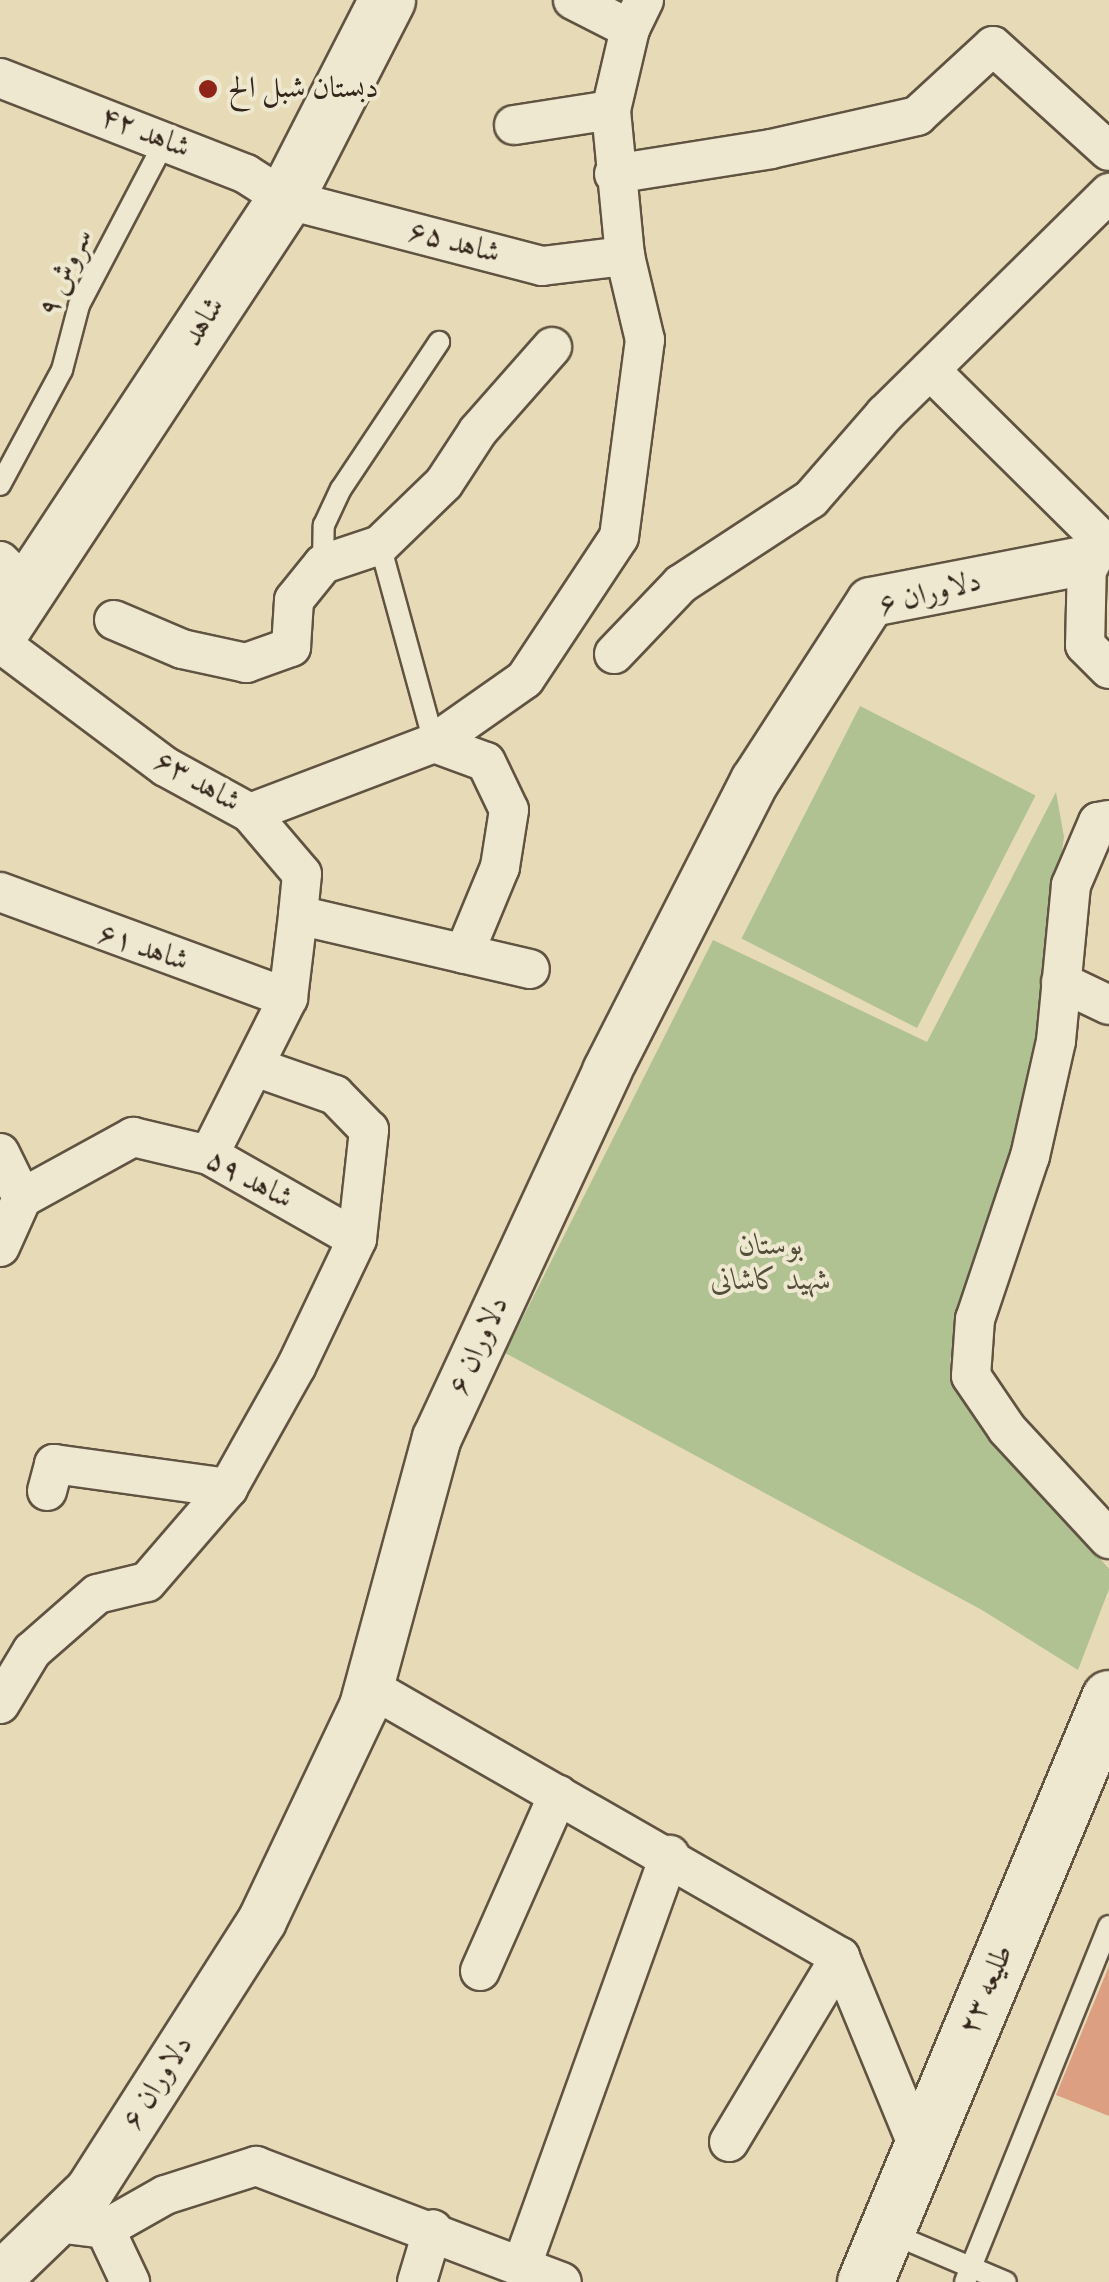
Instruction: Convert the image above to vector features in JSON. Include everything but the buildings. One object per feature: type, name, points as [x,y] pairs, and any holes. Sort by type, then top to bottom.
[{"type":"main road","name":"شاهد","points":[[9,594],[285,199],[387,0]]},
{"type":"main road","name":"طلیعه ۲۳","points":[[866,2282],[1109,1698]]},
{"type":"street","points":[[250,812],[434,743],[525,680],[619,537],[646,340],[625,256],[614,174],[612,110],[637,15],[573,0]]},
{"type":"street","points":[[614,174],[771,150],[916,116],[993,46],[1109,151]]},
{"type":"street","name":"شاهد ۴۲","points":[[0,78],[246,174],[285,199]]},
{"type":"street","points":[[514,124],[612,110]]},
{"type":"street","points":[[614,654],[681,584],[811,499],[930,370],[1109,193]]},
{"type":"street","name":"شاهد ۶۵","points":[[285,199],[542,266],[625,256]]},
{"type":"street","points":[[114,620],[182,650],[246,662],[291,647],[294,600],[323,564],[380,545],[444,483],[478,430],[552,347]]},
{"type":"street","points":[[930,370],[1098,536],[1085,645],[1109,669]]},
{"type":"street","name":"دلاوران ۶","points":[[0,2277],[90,2190],[262,1922],[369,1687],[437,1438],[607,1071],[756,781],[871,602],[1098,536]]},
{"type":"street","name":"شاهد ۶۳","points":[[0,643],[166,767],[250,812],[302,874],[288,998],[258,1068],[209,1155]]},
{"type":"street","points":[[434,743],[486,762],[509,810],[500,867],[464,954]]},
{"type":"street","points":[[1109,820],[1098,822],[1071,885],[1056,1041],[1030,1156],[975,1318],[971,1376],[1007,1429],[1109,1539]]},
{"type":"street","name":"شاهد ۶۱","points":[[0,892],[288,998]]},
{"type":"street","points":[[298,915],[530,969]]},
{"type":"street","points":[[1061,982],[1109,1005]]},
{"type":"street","points":[[0,1704],[32,1651],[98,1594],[146,1582],[228,1488],[296,1367],[357,1239],[369,1130],[335,1096],[258,1068]]},
{"type":"street","name":"شاهد ۵۹","points":[[22,1198],[134,1137],[209,1155],[357,1239]]},
{"type":"street","points":[[0,1153],[22,1198],[0,1247]]},
{"type":"street","points":[[47,1491],[54,1464],[228,1488]]},
{"type":"street","points":[[369,1687],[670,1855],[840,1957],[920,2151]]},
{"type":"street","points":[[480,1971],[558,1795]]},
{"type":"street","points":[[522,2265],[670,1855]]},
{"type":"street","points":[[728,2142],[840,1957]]},
{"type":"street","points":[[57,2223],[105,2229],[164,2195],[256,2166],[433,2229],[562,2282]]},
{"type":"street","points":[[105,2229],[130,2282]]},
{"type":"street","points":[[418,2282],[433,2229]]},
{"type":"lane","name":"سروش ۹","points":[[0,485],[62,370],[79,305],[165,141]]},
{"type":"lane","points":[[323,564],[324,525],[341,489],[439,342]]},
{"type":"lane","points":[[380,545],[434,743]]},
{"type":"lane","points":[[968,2275],[1109,1926]]},
{"type":"lane","points":[[887,2232],[968,2275],[1006,2282]]},
{"type":"green space","points":[[860,706],[1036,795],[917,1028],[742,939]]},
{"type":"green space","name":"بوستان شهید کاشانی","points":[[1056,792],[1064,837],[1025,1111],[950,1360],[957,1390],[1109,1569],[1109,1589],[1078,1670],[982,1610],[505,1353],[713,940],[927,1042]]},
{"type":"place","name":"دبستان شبل الح","points":[[208,89]]}]
